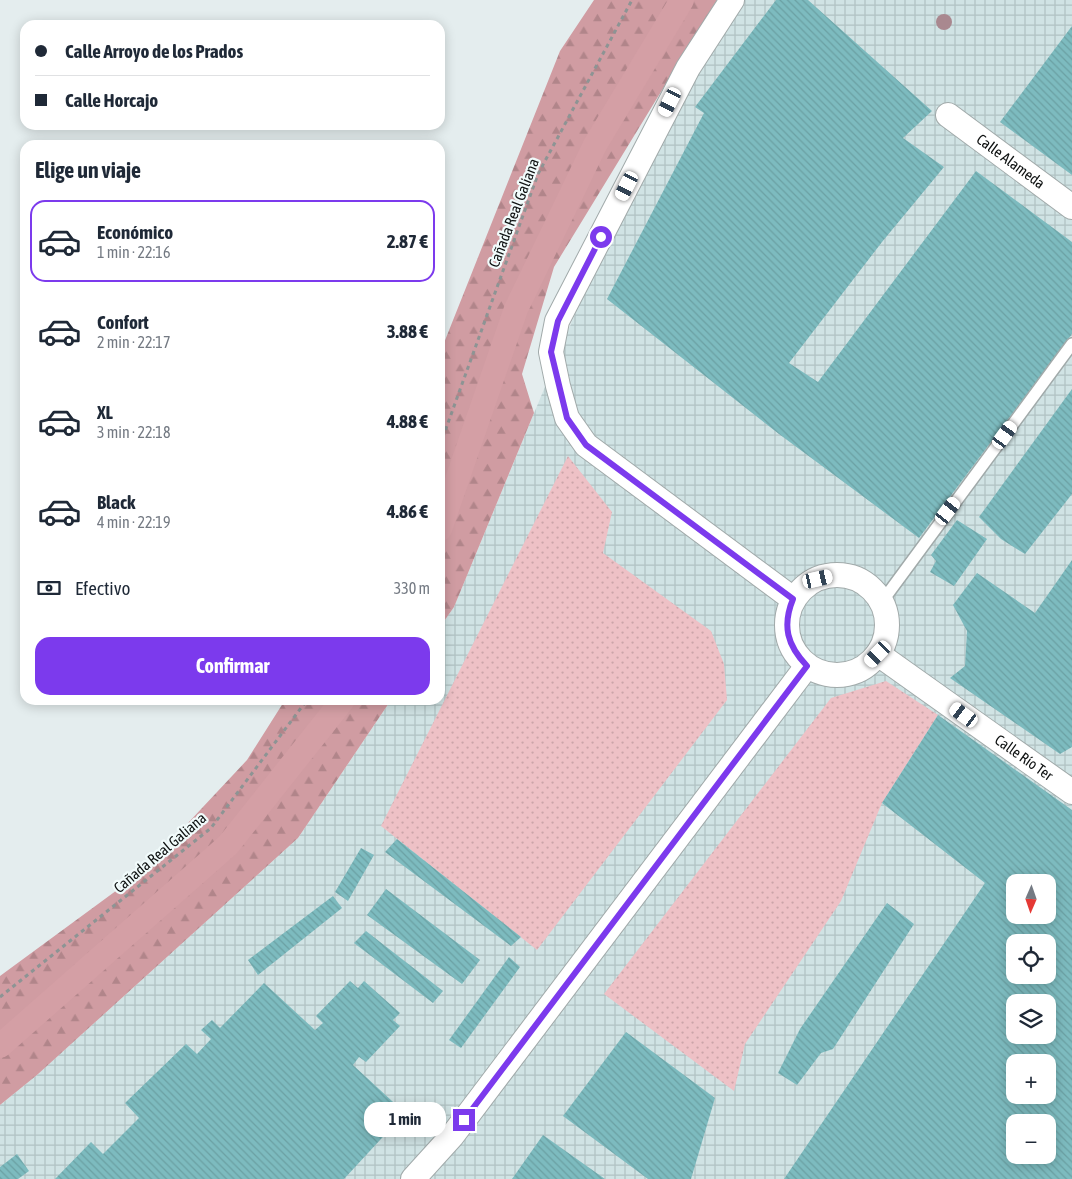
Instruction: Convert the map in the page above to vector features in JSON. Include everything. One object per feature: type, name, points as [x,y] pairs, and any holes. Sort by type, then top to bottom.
[{"type":"street","points":[[732,0],[688,68],[611,216],[558,321],[551,352],[567,418],[586,445],[793,599]]},
{"type":"street","name":"Calle Alameda","points":[[948,115],[1072,207]]},
{"type":"street","points":[[833,575],[849,576],[864,583],[876,593],[881,603],[887,623],[885,639],[878,654],[867,665],[853,673],[829,674],[807,666],[796,655],[789,642],[786,628],[788,613],[793,599],[811,583],[833,575]]},
{"type":"street","name":"Calle Río Ter","points":[[878,654],[1072,792]]},
{"type":"street","points":[[413,1179],[452,1136],[807,666]]},
{"type":"lane","points":[[881,603],[1072,344]]},
{"type":"path","name":"Cañada Real Galiana","points":[[445,431],[538,174],[632,0]]},
{"type":"path","name":"Cañada Real Galiana","points":[[0,997],[212,828],[303,705]]},
{"type":"shaded area","points":[[734,0],[1072,0],[1072,1179],[0,1179],[0,1105],[37,1075],[298,838],[388,705],[445,705],[445,620],[454,607],[613,222]]},
{"type":"shaded area","points":[[568,456],[612,512],[603,553],[711,631],[724,664],[727,700],[537,950],[381,826],[442,705],[445,705],[445,699]]},
{"type":"shaded area","points":[[886,681],[938,715],[882,803],[841,901],[745,1044],[734,1091],[604,994],[831,698]]},
{"type":"green space","points":[[594,0],[717,0],[554,267],[522,374],[534,413],[454,607],[445,620],[445,340],[560,51]]},
{"type":"green space","points":[[282,705],[388,705],[298,838],[37,1075],[0,1105],[0,976],[143,871],[247,760]]},
{"type":"building","points":[[776,0],[808,0],[932,111],[903,138],[944,167],[882,242],[789,363],[818,382],[976,171],[1072,242],[1072,334],[919,538],[779,434],[607,299],[704,113],[695,107]]},
{"type":"building","points":[[1072,26],[1072,175],[1000,122]]},
{"type":"building","points":[[1072,389],[1072,494],[1025,554],[1001,539],[979,517]]},
{"type":"building","points":[[957,520],[987,539],[954,586],[930,572],[936,561],[931,555]]},
{"type":"building","points":[[1072,560],[1072,747],[1060,754],[950,678],[965,666],[967,631],[953,605],[977,573],[1035,613]]},
{"type":"building","points":[[938,715],[1072,810],[1072,1179],[784,1179],[985,883],[882,803]]},
{"type":"building","points":[[397,839],[521,937],[511,946],[385,852]]},
{"type":"building","points":[[361,848],[374,855],[348,901],[335,892]]},
{"type":"building","points":[[386,889],[480,960],[462,984],[367,915]]},
{"type":"building","points":[[333,896],[342,908],[258,975],[248,960]]},
{"type":"building","points":[[887,903],[914,924],[833,1049],[821,1053],[797,1085],[778,1073],[800,1029]]},
{"type":"building","points":[[366,931],[443,991],[433,1003],[354,943]]},
{"type":"building","points":[[509,957],[520,967],[461,1048],[449,1040]]},
{"type":"building","points":[[350,981],[358,988],[364,981],[400,1013],[393,1020],[400,1026],[366,1062],[359,1057],[353,1065],[405,1113],[344,1179],[55,1179],[91,1142],[103,1154],[139,1118],[125,1103],[186,1044],[197,1054],[211,1039],[201,1030],[212,1020],[220,1028],[264,983],[315,1030],[323,1023],[316,1016]]},
{"type":"building","points":[[626,1032],[715,1098],[691,1179],[648,1179],[563,1116]]},
{"type":"building","points":[[543,1135],[605,1179],[512,1179]]},
{"type":"building","points":[[17,1154],[29,1171],[18,1179],[0,1179],[0,1167]]},
{"type":"waterway","points":[[445,515],[516,309],[595,145],[682,0]]},
{"type":"waterway","points":[[0,1046],[228,845],[339,705]]},
{"type":"route","points":[[464,1120],[807,666],[796,655],[789,642],[786,628],[788,613],[793,599],[586,445],[567,418],[551,352],[558,321],[601,237]]}]
